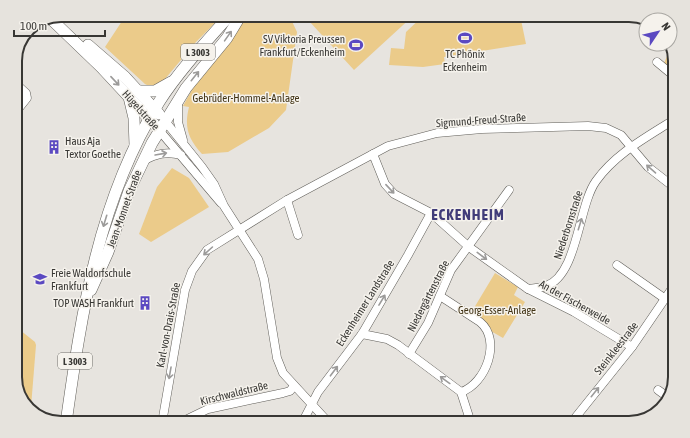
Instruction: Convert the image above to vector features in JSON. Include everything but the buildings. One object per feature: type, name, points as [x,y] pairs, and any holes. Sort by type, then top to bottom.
[{"type":"main road","name":"Hügelstraße","points":[[64,22],[114,67],[133,94]]},
{"type":"main road","name":"L 3003","points":[[152,114],[175,80],[224,22]]},
{"type":"main road","name":"L 3003","points":[[162,125],[179,98],[227,38],[237,22]]},
{"type":"main road","name":"Hügelstraße","points":[[55,23],[133,94],[162,125]]},
{"type":"main road","points":[[135,148],[133,94],[155,91],[175,80]]},
{"type":"main road","name":"Jean-Monnet-Straße","points":[[62,416],[87,299],[90,272],[107,216],[135,148],[152,114]]},
{"type":"main road","name":"Jean-Monnet-Straße","points":[[87,299],[108,252],[123,205],[142,162],[162,125]]},
{"type":"street","points":[[657,62],[668,71]]},
{"type":"street","points":[[22,89],[26,93],[27,98],[22,104]]},
{"type":"street","points":[[179,98],[178,122],[186,146]]},
{"type":"street","name":"Niederbornstraße","points":[[528,289],[547,286],[562,273],[568,261],[594,183],[622,153],[668,123]]},
{"type":"street","name":"Hügelstraße","points":[[162,125],[186,146],[214,184],[224,206],[260,264],[264,279],[277,358],[283,373],[323,416]]},
{"type":"street","name":"Hügelstraße","points":[[162,125],[181,155],[208,189],[224,206]]},
{"type":"street","name":"Sigmund-Freud-Straße","points":[[240,230],[287,200],[373,154],[399,142],[437,133],[482,129],[551,127],[606,128],[621,135],[632,146],[648,167],[668,183]]},
{"type":"street","points":[[142,162],[160,153],[181,155]]},
{"type":"street","points":[[373,154],[384,184],[394,194],[431,213],[469,247],[528,289]]},
{"type":"street","name":"Niedergärtenstraße","points":[[409,354],[428,324],[451,270],[509,190]]},
{"type":"street","points":[[287,200],[298,235]]},
{"type":"street","name":"Eckenheimer Landstraße","points":[[305,416],[311,403],[362,334],[431,213]]},
{"type":"street","name":"Karl-von-Drais-Straße","points":[[162,416],[185,290],[192,271],[207,250],[240,230]]},
{"type":"street","points":[[617,265],[664,298]]},
{"type":"street","name":"An der Fischerweide","points":[[528,289],[574,312],[632,347]]},
{"type":"street","name":"Steinkleestraße","points":[[577,416],[632,347],[668,293]]},
{"type":"street","points":[[440,296],[486,326],[488,333],[490,349],[488,363],[476,381],[467,390],[461,392]]},
{"type":"street","points":[[362,334],[387,339],[461,392],[469,416]]},
{"type":"street","name":"Kirschwaldstraße","points":[[194,416],[208,409],[290,391],[294,386]]},
{"type":"street","points":[[658,390],[664,394]]},
{"type":"green space","points":[[121,22],[216,22],[196,42],[165,79],[153,88],[145,84],[105,47]]},
{"type":"green space","name":"Gebrüder-Hommel-Anlage","points":[[239,22],[292,22],[297,32],[286,110],[269,128],[228,152],[202,154],[190,138],[187,127],[189,107],[183,106],[194,86]]},
{"type":"green space","name":"SV Viktoria Preussen Frankfurt/Eckenheim","points":[[310,22],[406,22],[354,70]]},
{"type":"green space","name":"TC Phönix Eckenheim","points":[[417,22],[521,22],[526,44],[444,57],[445,64],[423,67],[389,65],[391,48],[404,49],[406,32]]},
{"type":"green space","points":[[668,55],[668,56],[668,66],[664,63]]},
{"type":"green space","points":[[172,168],[189,178],[209,207],[151,242],[139,234],[157,187]]},
{"type":"green space","name":"Georg-Esser-Anlage","points":[[495,273],[518,287],[514,295],[525,302],[503,338],[468,318]]},
{"type":"green space","points":[[22,332],[35,342],[31,402],[23,387]]},
{"type":"place","name":"TC Phönix Eckenheim","points":[[465,38]]},
{"type":"place","name":"SV Viktoria Preussen Frankfurt/Eckenheim","points":[[356,45]]},
{"type":"place","name":"Haus Aja Textor Goethe","points":[[54,147]]},
{"type":"place","name":"Freie Waldorfschule Frankfurt","points":[[40,279]]},
{"type":"place","name":"TOP WASH Frankfurt","points":[[145,303]]},
{"type":"district","name":"ECKENHEIM","points":[[468,214]]}]
